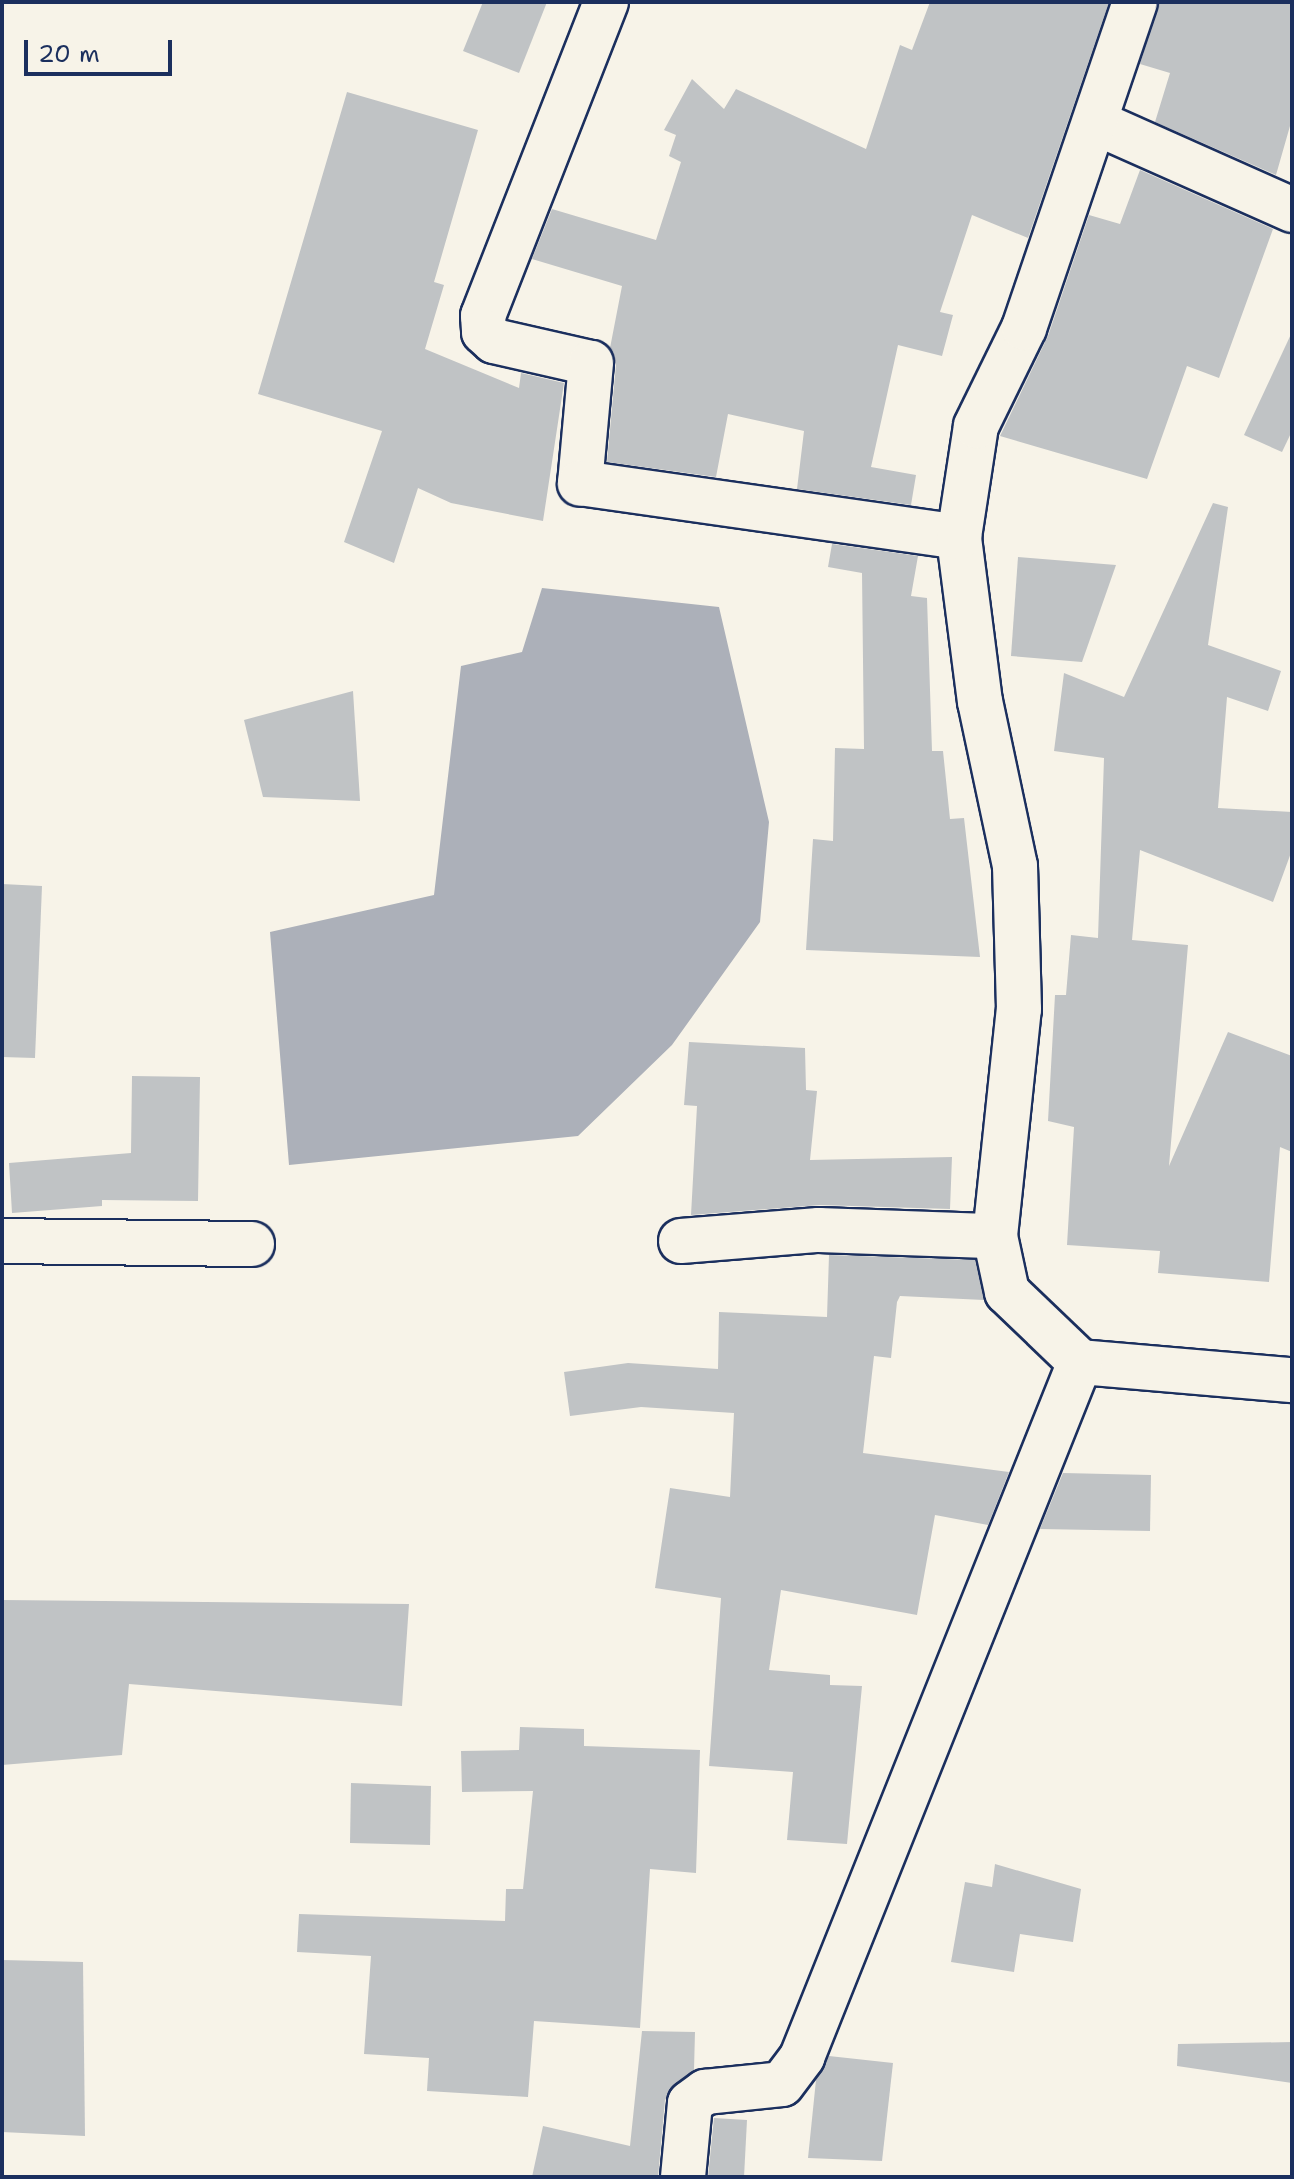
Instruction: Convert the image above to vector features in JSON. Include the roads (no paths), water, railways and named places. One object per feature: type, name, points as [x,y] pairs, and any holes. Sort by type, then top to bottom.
[{"type":"street","points":[[606,2],[483,316],[484,332],[494,341],[591,363],[580,483],[959,537]]},
{"type":"street","points":[[1135,2],[1097,123],[1024,328],[976,426],[959,537],[980,702],[1015,866],[1019,1009],[995,1236],[1007,1292],[1080,1362],[1292,1380]]},
{"type":"street","points":[[1097,123],[1292,210]]},
{"type":"street","points":[[681,1241],[819,1230],[995,1236]]},
{"type":"street","points":[[2,1241],[252,1244]]},
{"type":"street","points":[[683,2177],[690,2103],[705,2092],[782,2084],[802,2057],[1080,1362]]}]
